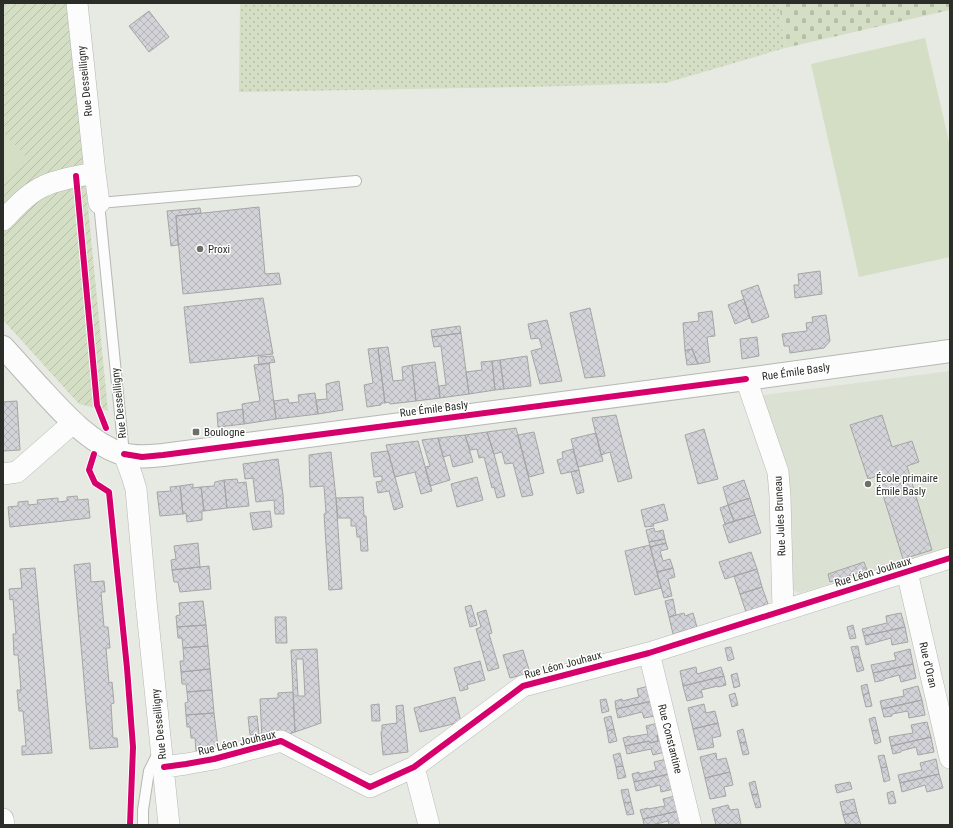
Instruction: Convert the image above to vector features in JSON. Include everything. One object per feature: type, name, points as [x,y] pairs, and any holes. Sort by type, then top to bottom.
[{"type":"street","name":"Rue Desseilligny","points":[[77,3],[99,203]]},
{"type":"street","points":[[3,220],[27,197],[44,186],[69,178],[95,173]]},
{"type":"street","name":"Rue Émile Basly","points":[[3,347],[59,408],[100,444],[111,450],[142,457],[746,379],[950,351]]},
{"type":"street","name":"Rue Jules Bruneau","points":[[746,379],[778,472],[783,610]]},
{"type":"street","points":[[3,474],[17,472],[74,422]]},
{"type":"street","name":"Rue Desseilligny","points":[[124,454],[136,489],[146,608],[169,825]]},
{"type":"street","name":"Rue Léon Jouhaux","points":[[162,757],[186,764],[214,759],[281,741],[370,788],[414,767],[524,686],[649,653],[950,558]]},
{"type":"street","name":"Rue d'Oran","points":[[907,572],[950,758]]},
{"type":"street","name":"Rue Constantine","points":[[649,653],[691,825]]},
{"type":"street","points":[[414,767],[429,825]]},
{"type":"street","points":[[3,819],[4,825]]},
{"type":"lane","points":[[99,203],[356,181]]},
{"type":"lane","name":"Rue Desseilligny","points":[[99,203],[124,454]]},
{"type":"lane","points":[[143,825],[143,810],[149,771],[162,757]]},
{"type":"shaded area","name":"École primaire Émile Basly","points":[[950,371],[950,547],[800,593],[792,590],[761,402],[764,395]]},
{"type":"green space","points":[[3,3],[68,3],[108,411],[79,404],[3,320]]},
{"type":"green space","points":[[240,3],[779,3],[785,48],[666,83],[239,92]]},
{"type":"green space","points":[[779,3],[950,3],[950,10],[785,48]]},
{"type":"green space","points":[[925,38],[950,146],[950,257],[859,277],[811,64]]},
{"type":"green space","points":[[3,132],[27,158],[3,181]]},
{"type":"building","points":[[149,11],[169,37],[149,52],[129,26]]},
{"type":"building","points":[[259,207],[265,274],[279,273],[281,284],[183,294],[176,216]]},
{"type":"building","points":[[200,208],[201,213],[176,216],[178,245],[171,246],[167,211]]},
{"type":"building","points":[[820,271],[822,294],[795,298],[794,285],[799,285],[798,274]]},
{"type":"building","points":[[758,285],[769,317],[752,323],[741,291]]},
{"type":"building","points":[[263,298],[273,354],[190,363],[184,307]]},
{"type":"building","points":[[744,299],[750,318],[735,324],[728,305]]},
{"type":"building","points":[[590,308],[605,376],[585,378],[570,313]]},
{"type":"building","points":[[712,311],[715,336],[707,337],[710,362],[698,364],[692,349],[685,351],[683,323],[699,321],[698,313]]},
{"type":"building","points":[[826,315],[830,341],[824,348],[790,353],[789,346],[784,346],[782,334],[807,331],[806,323],[813,322],[812,317]]},
{"type":"building","points":[[547,320],[562,381],[540,384],[531,351],[542,348],[539,338],[531,339],[528,324]]},
{"type":"building","points":[[460,326],[461,333],[432,337],[431,330]]},
{"type":"building","points":[[461,333],[469,394],[440,398],[439,386],[446,385],[441,346],[434,347],[432,337]]},
{"type":"building","points":[[757,337],[759,356],[742,359],[740,339]]},
{"type":"building","points":[[388,347],[393,381],[403,380],[402,367],[412,365],[416,401],[390,404],[389,402],[385,403],[378,348]]},
{"type":"building","points":[[378,348],[385,403],[367,407],[364,385],[373,383],[368,349]]},
{"type":"building","points":[[692,349],[698,364],[687,365],[685,351]]},
{"type":"building","points":[[273,356],[275,362],[259,365],[258,357]]},
{"type":"building","points":[[527,356],[531,386],[504,389],[500,360]]},
{"type":"building","points":[[500,360],[504,389],[495,390],[492,361]]},
{"type":"building","points":[[492,361],[495,390],[469,394],[466,372],[482,370],[481,362]]},
{"type":"building","points":[[435,362],[440,398],[416,401],[412,365]]},
{"type":"building","points":[[269,363],[276,419],[244,424],[242,404],[260,401],[254,365]]},
{"type":"building","points":[[339,381],[343,410],[318,414],[316,400],[327,399],[326,384]]},
{"type":"building","points":[[315,393],[318,414],[276,419],[274,401],[288,399],[289,403],[299,402],[298,395]]},
{"type":"building","points":[[17,401],[20,450],[3,451],[3,402]]},
{"type":"building","points":[[243,409],[244,424],[218,427],[217,413]]},
{"type":"building","points":[[616,415],[632,478],[618,482],[610,452],[601,455],[592,418]]},
{"type":"building","points":[[882,415],[892,447],[912,441],[919,462],[907,466],[932,550],[903,559],[877,476],[868,479],[850,425]]},
{"type":"building","points":[[516,428],[533,495],[522,497],[513,463],[505,464],[502,452],[494,454],[487,432]]},
{"type":"building","points":[[704,429],[718,479],[698,484],[685,435]]},
{"type":"building","points":[[487,432],[505,496],[497,498],[494,487],[492,488],[484,457],[479,458],[477,449],[470,450],[465,435]]},
{"type":"building","points":[[534,432],[544,473],[529,477],[518,435]]},
{"type":"building","points":[[596,433],[603,461],[578,467],[571,439]]},
{"type":"building","points":[[465,435],[473,462],[453,467],[450,455],[443,457],[438,438]]},
{"type":"building","points":[[438,438],[450,480],[430,486],[425,467],[430,466],[422,440]]},
{"type":"building","points":[[418,441],[432,491],[421,494],[415,472],[395,477],[386,445]]},
{"type":"building","points":[[573,449],[579,470],[561,474],[557,460],[563,458],[562,452]]},
{"type":"building","points":[[388,451],[403,507],[394,510],[389,491],[378,493],[376,482],[382,481],[382,476],[374,477],[371,453]]},
{"type":"building","points":[[331,452],[336,498],[342,589],[329,590],[324,514],[326,513],[324,486],[310,487],[309,455]]},
{"type":"building","points":[[278,459],[284,514],[275,514],[274,500],[256,502],[253,478],[245,479],[243,464]]},
{"type":"building","points":[[579,470],[584,492],[577,494],[571,472]]},
{"type":"building","points":[[477,477],[483,500],[457,507],[451,484]]},
{"type":"building","points":[[237,479],[238,483],[246,482],[249,506],[227,508],[224,480]]},
{"type":"building","points":[[224,480],[227,508],[204,511],[201,487],[214,486],[215,482]]},
{"type":"building","points":[[744,480],[750,498],[728,505],[723,487]]},
{"type":"building","points":[[193,484],[193,488],[201,487],[204,511],[202,511],[202,520],[187,522],[186,513],[183,514],[180,486]]},
{"type":"building","points":[[180,486],[183,514],[160,516],[157,492],[171,491],[170,487]]},
{"type":"building","points":[[77,496],[78,500],[88,499],[90,518],[10,527],[8,507],[18,506],[18,502],[28,501],[28,505],[38,504],[37,500],[58,498],[58,502],[67,501],[67,497]]},
{"type":"building","points":[[363,497],[364,516],[366,516],[368,551],[361,551],[360,537],[357,537],[356,526],[351,526],[351,518],[338,518],[336,498]]},
{"type":"building","points":[[750,498],[755,515],[734,521],[728,505]]},
{"type":"building","points":[[664,504],[668,520],[653,524],[654,526],[645,527],[641,510]]},
{"type":"building","points":[[728,505],[734,521],[725,524],[720,508]]},
{"type":"building","points":[[270,511],[272,527],[253,530],[250,513]]},
{"type":"building","points":[[755,515],[761,533],[729,543],[723,525]]},
{"type":"building","points":[[654,528],[655,532],[663,530],[665,539],[649,542],[646,530]]},
{"type":"building","points":[[665,539],[666,543],[650,547],[649,542]]},
{"type":"building","points":[[198,543],[200,567],[172,570],[171,560],[176,559],[174,546]]},
{"type":"building","points":[[666,543],[668,549],[660,551],[663,561],[670,559],[673,568],[657,572],[650,547]]},
{"type":"building","points":[[650,545],[661,588],[635,595],[625,551]]},
{"type":"building","points":[[751,552],[757,569],[725,579],[719,562]]},
{"type":"building","points":[[864,562],[867,570],[830,582],[828,574]]},
{"type":"building","points":[[90,563],[91,582],[104,581],[105,592],[101,592],[104,627],[108,627],[110,648],[106,648],[109,683],[112,682],[114,703],[111,704],[113,738],[117,738],[118,747],[90,749],[74,565]]},
{"type":"building","points":[[209,566],[211,589],[180,592],[178,582],[174,582],[172,570]]},
{"type":"building","points":[[35,568],[52,753],[22,755],[22,746],[26,746],[23,711],[19,711],[17,690],[21,690],[18,655],[14,655],[13,634],[16,634],[13,599],[10,600],[9,589],[22,588],[20,569]]},
{"type":"building","points":[[673,568],[675,577],[668,579],[672,596],[664,598],[657,572]]},
{"type":"building","points":[[757,569],[762,587],[740,594],[734,576]]},
{"type":"building","points":[[762,587],[768,604],[746,612],[740,594]]},
{"type":"building","points":[[673,599],[676,615],[669,617],[665,601]]},
{"type":"building","points":[[203,601],[206,625],[177,627],[176,616],[180,615],[179,603]]},
{"type":"building","points":[[471,605],[477,625],[470,627],[465,607]]},
{"type":"building","points":[[486,610],[492,633],[489,634],[499,668],[488,671],[476,629],[481,627],[477,613]]},
{"type":"building","points":[[684,613],[685,616],[693,613],[697,627],[673,634],[669,617]]},
{"type":"building","points":[[901,613],[905,627],[864,636],[862,629],[887,623],[886,616]]},
{"type":"building","points":[[275,617],[286,617],[287,643],[276,643]]},
{"type":"building","points":[[206,625],[208,646],[183,648],[182,638],[178,638],[177,627]]},
{"type":"building","points":[[853,625],[856,638],[850,639],[847,627]]},
{"type":"building","points":[[905,627],[908,642],[892,645],[891,638],[866,645],[864,636]]},
{"type":"building","points":[[208,646],[210,669],[181,672],[180,661],[184,661],[183,648]]},
{"type":"building","points":[[858,646],[860,657],[854,658],[851,647]]},
{"type":"building","points":[[731,647],[734,659],[728,661],[725,648]]},
{"type":"building","points":[[317,649],[321,723],[295,732],[291,650]],"holes":[[[296,659],[303,659],[305,696],[298,696]]]},
{"type":"building","points":[[910,649],[913,664],[873,673],[871,665],[896,660],[894,653]]},
{"type":"building","points":[[523,650],[530,673],[510,678],[503,655]]},
{"type":"building","points":[[860,657],[864,670],[857,672],[854,658]]},
{"type":"building","points":[[480,661],[485,680],[467,685],[468,689],[460,691],[454,668]]},
{"type":"building","points":[[913,664],[916,678],[901,682],[899,675],[875,682],[873,673]]},
{"type":"building","points":[[696,667],[697,674],[721,667],[724,676],[683,686],[680,671]]},
{"type":"building","points":[[210,669],[212,690],[187,692],[186,684],[182,684],[181,672]]},
{"type":"building","points":[[737,673],[740,686],[734,688],[731,675]]},
{"type":"building","points":[[724,676],[726,685],[701,690],[703,697],[687,701],[683,686]]},
{"type":"building","points":[[867,684],[869,693],[863,695],[861,686]]},
{"type":"building","points":[[653,685],[657,700],[616,709],[615,701],[639,697],[637,689]]},
{"type":"building","points":[[918,686],[922,700],[882,709],[880,701],[904,696],[903,690]]},
{"type":"building","points":[[212,690],[214,713],[186,715],[185,703],[188,702],[187,692]]},
{"type":"building","points":[[293,692],[295,732],[262,739],[260,699],[278,698],[278,693]]},
{"type":"building","points":[[735,693],[738,705],[732,707],[729,695]]},
{"type":"building","points":[[869,693],[872,706],[866,707],[863,695]]},
{"type":"building","points":[[455,697],[461,722],[420,732],[414,708]]},
{"type":"building","points":[[606,699],[609,711],[602,713],[600,700]]},
{"type":"building","points":[[657,700],[660,715],[644,718],[642,712],[618,718],[616,709]]},
{"type":"building","points":[[922,700],[925,715],[909,718],[908,711],[884,717],[882,709]]},
{"type":"building","points":[[379,704],[380,721],[372,721],[371,705]]},
{"type":"building","points":[[704,704],[706,713],[715,711],[718,723],[693,729],[688,708]]},
{"type":"building","points":[[403,705],[408,752],[383,755],[381,732],[382,725],[397,723],[396,706]]},
{"type":"building","points":[[214,713],[218,747],[196,751],[195,738],[191,738],[190,727],[187,727],[186,715]]},
{"type":"building","points":[[257,716],[259,734],[250,735],[248,717]]},
{"type":"building","points":[[611,716],[614,729],[607,731],[604,718]]},
{"type":"building","points":[[875,717],[878,730],[872,731],[869,719]]},
{"type":"building","points":[[662,722],[665,735],[657,736],[658,741],[650,743],[649,741],[625,746],[623,738],[648,734],[646,726]]},
{"type":"building","points":[[927,722],[931,737],[891,746],[889,737],[913,733],[911,725]]},
{"type":"building","points":[[718,723],[721,736],[712,738],[714,747],[698,750],[693,729]]},
{"type":"building","points":[[614,729],[617,741],[609,743],[607,731]]},
{"type":"building","points":[[743,729],[746,742],[740,743],[737,731]]},
{"type":"building","points":[[878,730],[881,742],[875,744],[872,731]]},
{"type":"building","points":[[665,735],[669,751],[653,755],[651,749],[627,754],[625,746],[649,741],[650,743],[658,741],[657,736]]},
{"type":"building","points":[[931,737],[934,752],[918,755],[916,747],[893,754],[891,746]]},
{"type":"building","points":[[746,742],[749,754],[743,755],[740,743]]},
{"type":"building","points":[[620,753],[623,766],[616,767],[613,755]]},
{"type":"building","points":[[716,753],[717,760],[726,758],[730,772],[705,778],[700,757]]},
{"type":"building","points":[[884,755],[887,767],[881,768],[878,756]]},
{"type":"building","points":[[671,758],[674,773],[634,782],[632,774],[656,770],[654,762]]},
{"type":"building","points":[[936,759],[939,774],[900,783],[898,775],[922,770],[920,763]]},
{"type":"building","points":[[623,766],[626,777],[618,779],[616,767]]},
{"type":"building","points":[[887,767],[890,780],[884,782],[881,768]]},
{"type":"building","points":[[730,772],[733,785],[724,787],[726,796],[710,799],[705,778]]},
{"type":"building","points":[[674,773],[678,788],[661,792],[660,785],[636,791],[634,782]]},
{"type":"building","points":[[939,774],[943,788],[927,792],[925,785],[902,792],[900,783]]},
{"type":"building","points":[[755,781],[758,794],[752,795],[749,783]]},
{"type":"building","points":[[850,782],[852,789],[837,793],[835,785]]},
{"type":"building","points":[[628,789],[631,802],[624,803],[621,790]]},
{"type":"building","points":[[893,791],[896,803],[889,804],[887,793]]},
{"type":"building","points":[[758,794],[761,807],[756,808],[752,795]]},
{"type":"building","points":[[679,795],[683,810],[643,819],[640,810],[665,806],[663,799]]},
{"type":"building","points":[[854,799],[857,812],[843,815],[840,802]]},
{"type":"building","points":[[631,802],[634,814],[627,815],[624,803]]},
{"type":"building","points":[[728,805],[730,810],[738,809],[741,824],[716,825],[712,809]]},
{"type":"building","points":[[683,810],[684,825],[669,825],[668,821],[652,825],[644,825],[643,819]]},
{"type":"building","points":[[857,812],[861,825],[846,825],[843,815]]},
{"type":"cycle path","points":[[76,176],[97,405],[106,428]]},
{"type":"cycle path","points":[[124,454],[142,457],[163,455],[746,379]]},
{"type":"cycle path","points":[[94,454],[89,470],[95,483],[109,492],[127,668],[133,747],[130,825]]},
{"type":"cycle path","points":[[164,767],[214,759],[281,741],[370,787],[414,767],[523,686],[649,653],[950,558]]},
{"type":"place","name":"Proxi","points":[[200,249]]},
{"type":"place","name":"Boulogne","points":[[196,432]]},
{"type":"place","name":"École primaire Émile Basly","points":[[868,484]]}]
